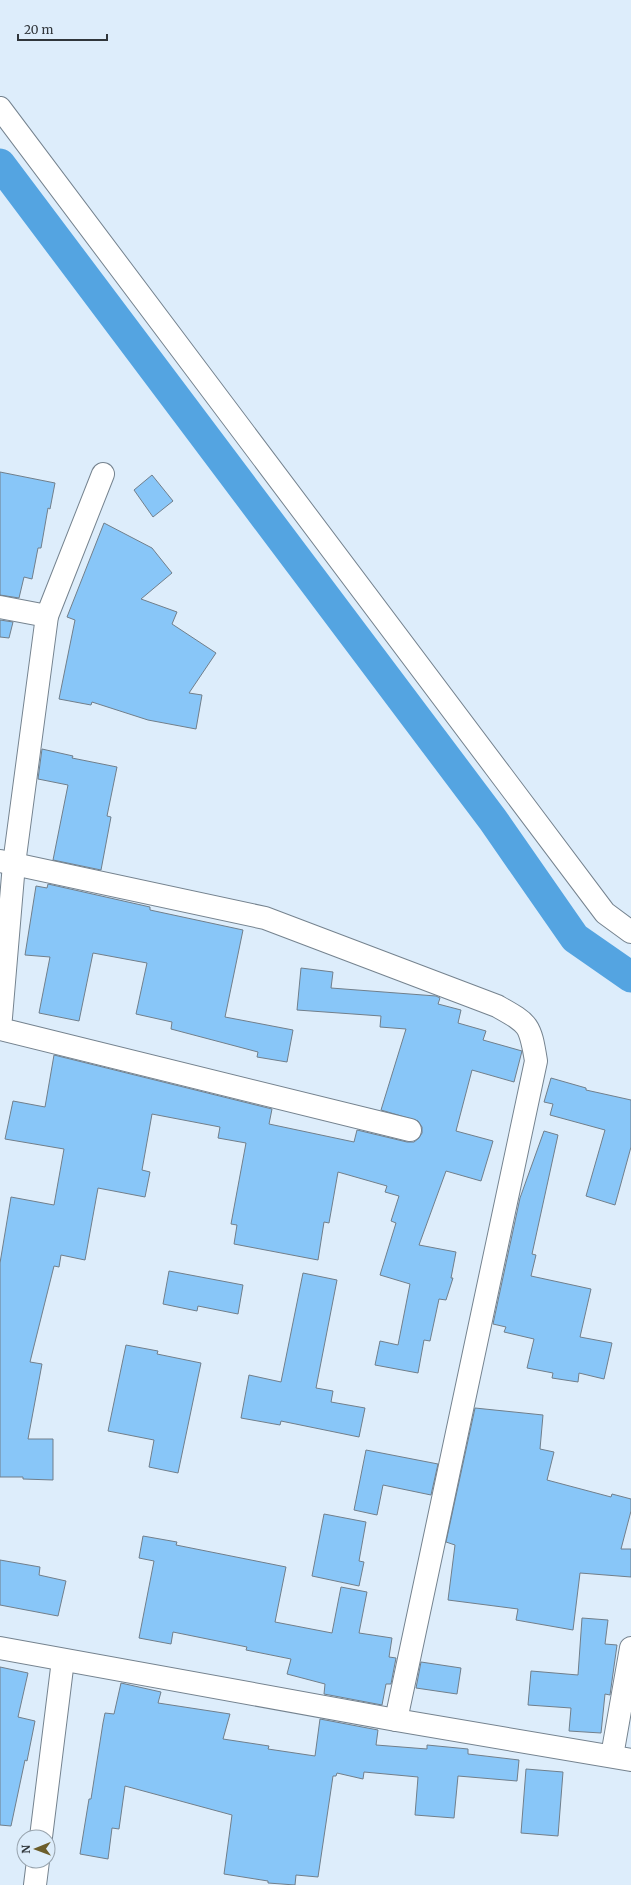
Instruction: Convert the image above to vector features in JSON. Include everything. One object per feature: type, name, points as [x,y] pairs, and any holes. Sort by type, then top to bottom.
[{"type":"street","points":[[0,108],[605,913],[631,932]]},
{"type":"street","points":[[103,474],[47,616],[7,862],[0,1029],[410,1130]]},
{"type":"street","points":[[0,606],[47,616]]},
{"type":"street","points":[[7,862],[265,918],[497,1006],[523,1021],[532,1035],[536,1061],[396,1720]]},
{"type":"street","points":[[0,1648],[396,1720],[622,1758],[631,1648]]},
{"type":"street","points":[[42,1829],[63,1660]]},
{"type":"street","points":[[35,1885],[37,1869]]},
{"type":"building","points":[[0,472],[55,483],[50,509],[48,508],[41,548],[38,548],[32,579],[24,577],[19,598],[0,595]]},
{"type":"building","points":[[152,475],[173,501],[153,517],[134,490]]},
{"type":"building","points":[[104,523],[152,548],[172,573],[141,599],[177,612],[172,624],[216,653],[189,693],[202,695],[196,729],[148,720],[92,702],[91,705],[59,699],[75,620],[67,617]]},
{"type":"building","points":[[0,620],[13,622],[9,638],[0,637]]},
{"type":"building","points":[[42,749],[73,756],[72,758],[117,767],[107,816],[111,817],[101,870],[53,860],[68,785],[38,779]]},
{"type":"building","points":[[48,884],[150,907],[150,910],[243,930],[225,1017],[293,1030],[287,1062],[257,1057],[258,1052],[171,1029],[172,1022],[136,1014],[147,963],[93,953],[79,1021],[39,1013],[50,957],[25,955],[36,886],[47,888]]},
{"type":"building","points":[[301,968],[333,972],[331,988],[436,996],[440,998],[438,1004],[461,1010],[458,1023],[486,1031],[483,1040],[522,1051],[514,1082],[472,1070],[456,1131],[493,1141],[481,1181],[446,1171],[419,1245],[456,1252],[451,1278],[453,1278],[446,1300],[439,1299],[430,1341],[424,1340],[418,1373],[375,1365],[380,1341],[398,1345],[410,1284],[380,1275],[396,1223],[391,1221],[399,1196],[385,1192],[387,1186],[338,1172],[329,1223],[324,1222],[318,1260],[234,1244],[237,1225],[231,1224],[246,1143],[218,1138],[220,1127],[152,1114],[142,1170],[150,1172],[145,1197],[98,1188],[85,1260],[61,1255],[59,1267],[54,1266],[30,1362],[42,1364],[28,1439],[53,1439],[53,1480],[23,1479],[23,1477],[0,1477],[0,1263],[11,1197],[54,1205],[64,1149],[5,1139],[13,1101],[45,1107],[54,1055],[272,1109],[269,1124],[354,1142],[357,1130],[407,1142],[414,1142],[422,1133],[422,1127],[418,1121],[381,1110],[406,1029],[380,1027],[381,1016],[297,1010]]},
{"type":"building","points":[[551,1078],[586,1088],[586,1090],[631,1100],[631,1147],[615,1205],[586,1196],[605,1130],[550,1115],[553,1104],[544,1102]]},
{"type":"building","points":[[544,1131],[558,1135],[532,1254],[536,1255],[531,1276],[591,1289],[580,1337],[612,1343],[604,1379],[579,1373],[578,1382],[552,1378],[553,1373],[527,1368],[534,1339],[504,1332],[506,1327],[493,1324],[520,1198]]},
{"type":"building","points":[[169,1271],[243,1285],[238,1314],[198,1306],[197,1311],[163,1304]]},
{"type":"building","points":[[303,1273],[337,1280],[316,1388],[333,1391],[331,1402],[365,1408],[359,1437],[281,1421],[280,1425],[241,1418],[249,1375],[281,1382]]},
{"type":"building","points":[[126,1345],[158,1351],[157,1354],[201,1363],[178,1473],[149,1467],[154,1440],[108,1431]]},
{"type":"building","points":[[475,1408],[543,1415],[540,1449],[554,1452],[547,1480],[611,1497],[612,1494],[631,1499],[631,1511],[621,1549],[631,1549],[631,1577],[580,1573],[573,1630],[516,1620],[518,1609],[448,1600],[455,1545],[446,1542]]},
{"type":"building","points":[[366,1450],[438,1464],[431,1495],[383,1485],[377,1515],[354,1510]]},
{"type":"building","points":[[324,1514],[366,1522],[359,1561],[364,1562],[359,1586],[312,1576]]},
{"type":"building","points":[[143,1536],[177,1542],[176,1545],[286,1567],[275,1622],[332,1633],[341,1587],[367,1592],[359,1633],[392,1638],[389,1657],[396,1658],[391,1684],[386,1684],[382,1705],[324,1694],[325,1684],[287,1674],[291,1659],[246,1650],[247,1647],[173,1632],[171,1644],[139,1638],[154,1561],[139,1558]]},
{"type":"building","points":[[0,1560],[40,1567],[39,1575],[66,1581],[58,1616],[0,1605]]},
{"type":"building","points":[[582,1618],[608,1620],[605,1644],[617,1645],[610,1695],[605,1694],[601,1733],[569,1731],[571,1708],[528,1705],[531,1671],[578,1675]]},
{"type":"building","points":[[421,1662],[461,1668],[457,1694],[416,1688]]},
{"type":"building","points":[[0,1667],[28,1673],[18,1717],[35,1721],[11,1826],[0,1825]]},
{"type":"building","points":[[121,1683],[161,1692],[158,1703],[230,1714],[223,1739],[269,1746],[268,1749],[315,1756],[320,1719],[378,1730],[376,1745],[427,1749],[427,1745],[468,1749],[468,1754],[519,1760],[517,1781],[458,1776],[454,1818],[415,1815],[418,1777],[364,1772],[363,1779],[337,1773],[336,1776],[333,1776],[318,1877],[296,1875],[295,1885],[268,1883],[268,1881],[224,1874],[232,1815],[125,1786],[119,1829],[112,1828],[108,1859],[80,1854],[89,1799],[91,1799],[105,1713],[114,1714]]},
{"type":"building","points":[[526,1769],[563,1772],[558,1836],[521,1833]]},
{"type":"waterway","points":[[0,164],[493,820],[575,938],[631,977]]}]
